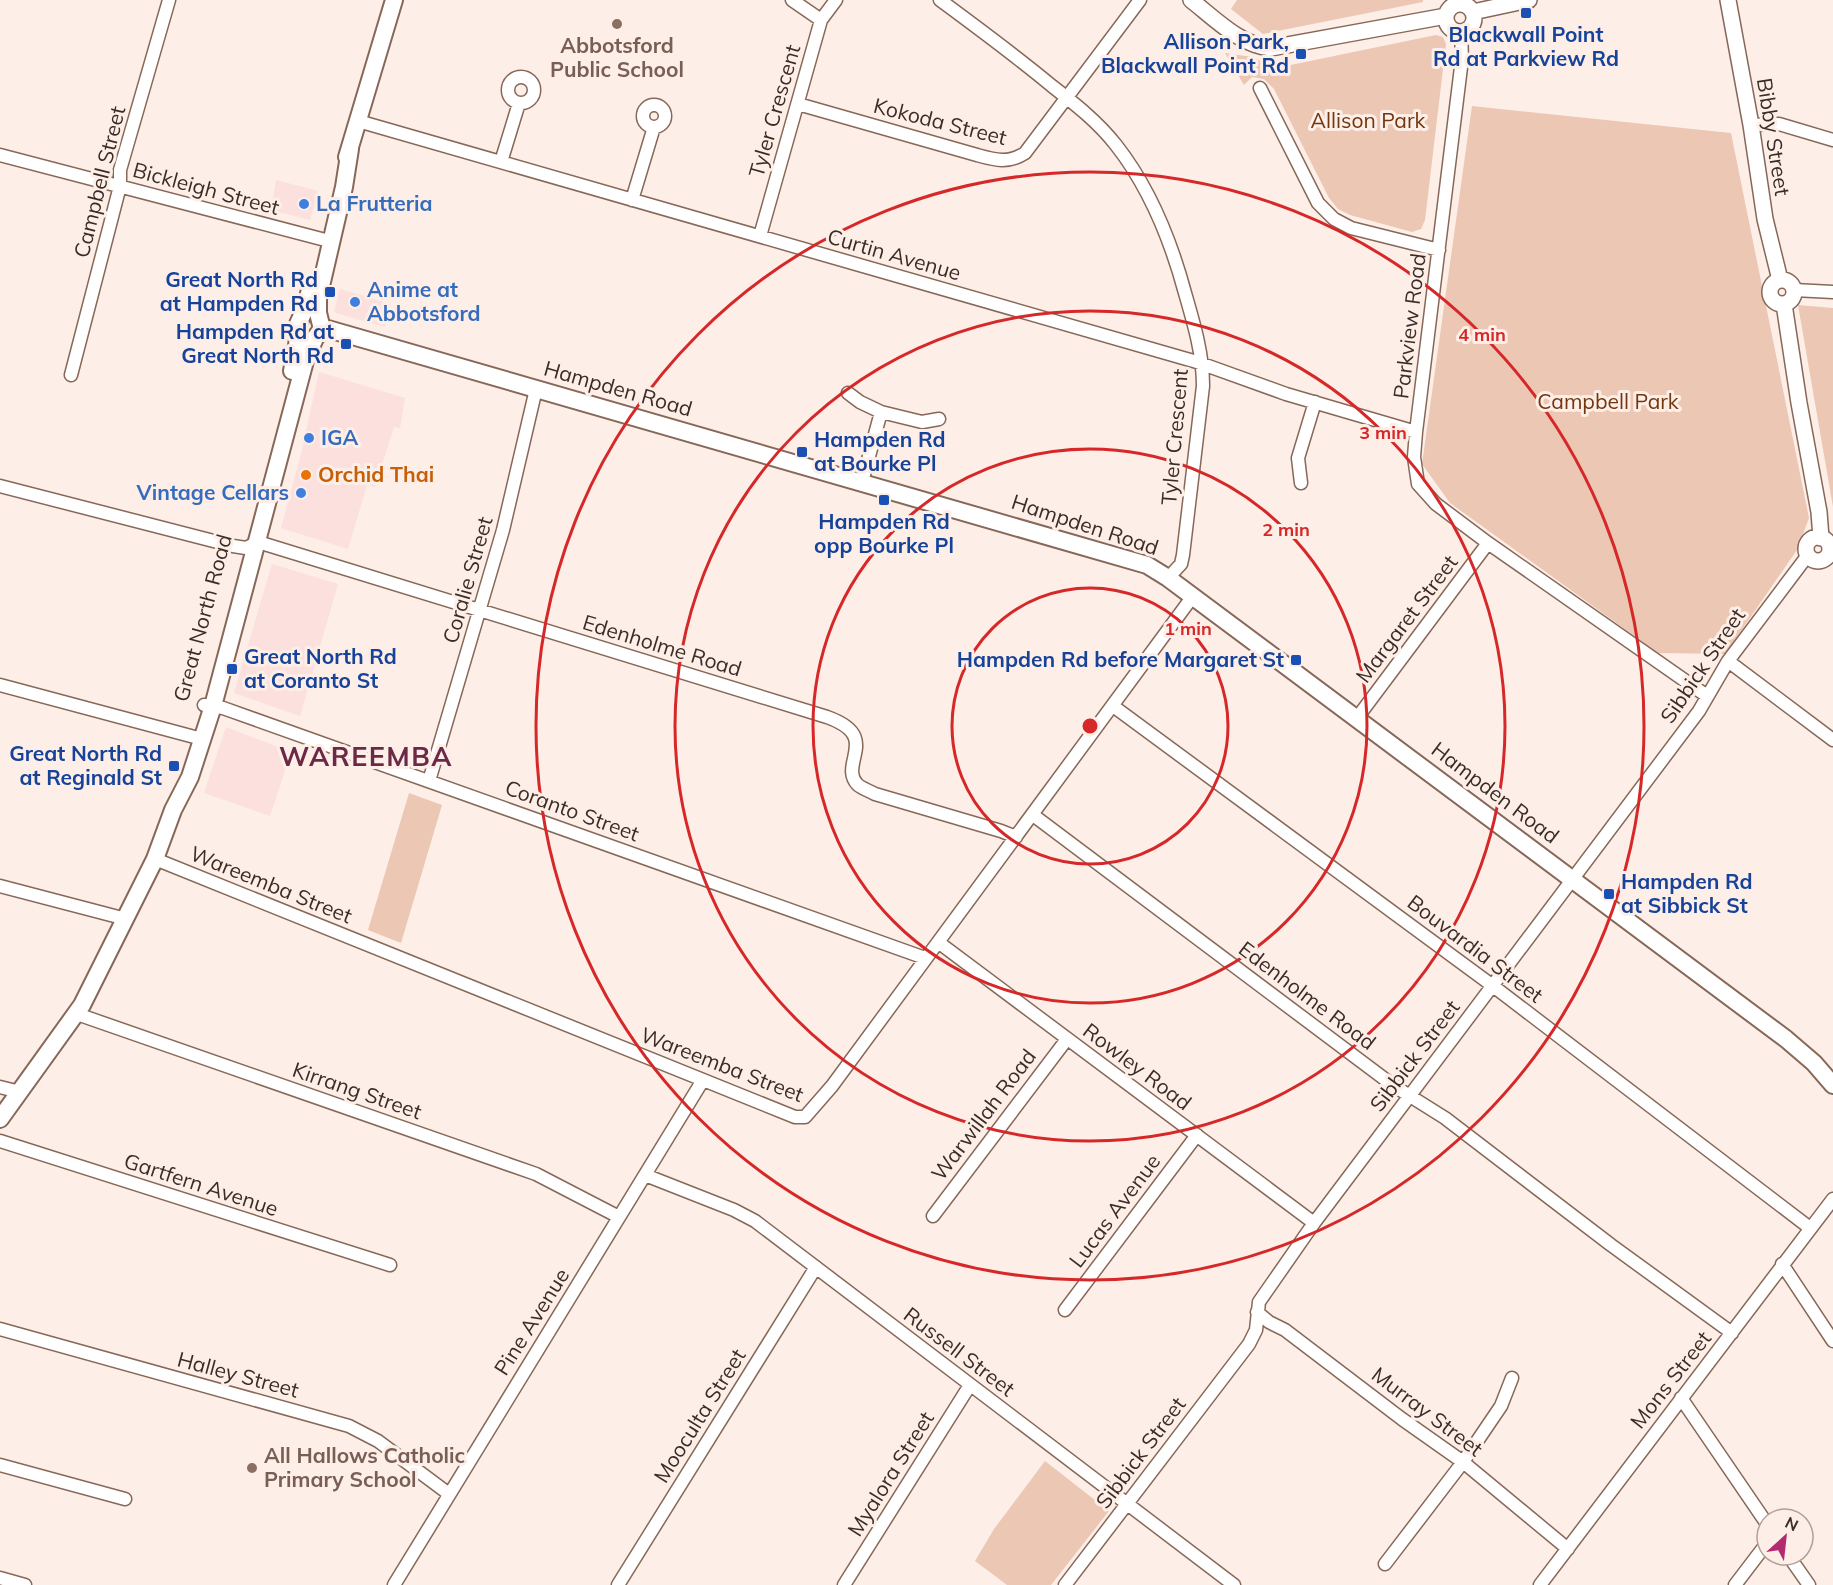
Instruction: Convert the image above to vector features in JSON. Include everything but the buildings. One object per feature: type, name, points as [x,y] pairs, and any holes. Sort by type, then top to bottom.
[{"type":"main road","name":"Great North Road","points":[[0,1119],[77,1014],[155,859],[173,810],[180,775],[208,705],[305,361],[319,329],[318,299],[336,185],[350,149],[394,0]]},
{"type":"main road","name":"Great North Road","points":[[252,544],[293,366],[300,325],[327,241]]},
{"type":"main road","name":"Hampden Road","points":[[300,325],[311,315],[319,329],[328,329],[1147,565],[1193,596],[1786,1039],[1814,1063],[1833,1084]]},
{"type":"street","name":"Campbell Street","points":[[71,375],[120,186],[120,170],[169,0]]},
{"type":"street","points":[[792,0],[821,20]]},
{"type":"street","name":"Tyler Crescent","points":[[759,236],[821,20],[836,0]]},
{"type":"street","name":"Tyler Crescent","points":[[940,0],[1018,58],[1091,118],[1109,137],[1142,186],[1173,250],[1195,326],[1203,365],[1203,386],[1183,555],[1180,564],[1168,578]]},
{"type":"street","name":"Kokoda Street","points":[[798,104],[1000,162],[1014,160],[1025,153],[1140,0]]},
{"type":"street","points":[[1191,0],[1239,37],[1258,46],[1271,48],[1446,16]]},
{"type":"street","points":[[1473,12],[1529,0]]},
{"type":"street","name":"Bibby Street","points":[[1728,0],[1752,124],[1765,219],[1780,280]]},
{"type":"street","points":[[1458,4],[1467,5],[1473,12],[1474,21],[1461,32],[1450,27],[1446,16],[1450,8],[1458,4]]},
{"type":"street","name":"Parkview Road","points":[[1461,32],[1462,59],[1416,432],[1414,457],[1418,484],[1436,504],[1488,543],[1707,696]]},
{"type":"street","points":[[1260,88],[1318,203],[1334,219],[1351,228],[1439,250]]},
{"type":"street","points":[[501,162],[519,103]]},
{"type":"street","name":"Curtin Avenue","points":[[358,121],[1203,365],[1416,432]]},
{"type":"street","points":[[1752,124],[1779,124],[1833,140]]},
{"type":"street","points":[[632,200],[654,127]]},
{"type":"street","name":"Bickleigh Street","points":[[0,154],[327,241]]},
{"type":"street","points":[[1780,280],[1790,283],[1794,290],[1792,299],[1784,304],[1777,303],[1770,294],[1773,284],[1780,280]]},
{"type":"street","points":[[1794,290],[1833,292]]},
{"type":"street","points":[[1784,304],[1819,512],[1821,537],[1829,546],[1830,559],[1817,561],[1808,555],[1806,548],[1809,541],[1821,537]]},
{"type":"street","name":"Coralie Street","points":[[429,781],[503,530],[536,389]]},
{"type":"street","points":[[849,393],[860,402],[881,412],[922,422],[939,418]]},
{"type":"street","points":[[1301,483],[1298,458],[1315,402]]},
{"type":"street","points":[[862,482],[881,412]]},
{"type":"street","name":"Edenholme Road","points":[[0,486],[233,546],[252,544],[480,610],[837,720],[847,726],[855,737],[857,750],[853,770],[858,785],[875,794],[1017,837]]},
{"type":"street","name":"Margaret Street","points":[[1357,718],[1488,543]]},
{"type":"street","name":"Sibbick Street","points":[[1065,1585],[1249,1344],[1256,1330],[1259,1302],[1314,1222],[1698,711],[1728,661],[1798,565],[1808,555]]},
{"type":"street","name":"Wareemba Street","points":[[155,859],[795,1117],[806,1117],[832,1086],[1017,837],[1193,596]]},
{"type":"street","points":[[1728,661],[1833,740]]},
{"type":"street","points":[[0,685],[197,737]]},
{"type":"street","name":"Coranto Street","points":[[208,705],[429,781],[925,958]]},
{"type":"street","name":"Bouvardia Street","points":[[1113,706],[1493,986],[1810,1228]]},
{"type":"street","name":"Edenholme Road","points":[[1033,815],[1394,1086],[1445,1118],[1611,1245],[1732,1333]]},
{"type":"street","points":[[0,886],[126,919]]},
{"type":"street","name":"Rowley Road","points":[[938,942],[1314,1222]]},
{"type":"street","name":"Kirrang Street","points":[[77,1014],[536,1174],[619,1217]]},
{"type":"street","name":"Warwillah Road","points":[[933,1216],[1067,1039]]},
{"type":"street","name":"Pine Avenue","points":[[394,1585],[704,1080]]},
{"type":"street","points":[[0,1087],[20,1092]]},
{"type":"street","name":"Lucas Avenue","points":[[1065,1310],[1197,1135]]},
{"type":"street","name":"Gartfern Avenue","points":[[0,1141],[390,1265]]},
{"type":"street","name":"Russell Street","points":[[645,1175],[745,1215],[1234,1585]]},
{"type":"street","name":"Mons Street","points":[[1540,1585],[1833,1198]]},
{"type":"street","points":[[1782,1264],[1833,1341]]},
{"type":"street","name":"Mooculta Street","points":[[618,1585],[816,1267]]},
{"type":"street","name":"Murray Street","points":[[1257,1312],[1269,1322],[1285,1330],[1402,1419],[1463,1461],[1568,1549]]},
{"type":"street","name":"Halley Street","points":[[0,1329],[349,1426],[378,1441],[449,1494]]},
{"type":"street","points":[[1385,1564],[1463,1461],[1501,1406],[1512,1378]]},
{"type":"street","name":"Myalora Street","points":[[844,1585],[970,1385]]},
{"type":"street","points":[[1681,1398],[1755,1507]]},
{"type":"street","points":[[0,1465],[124,1499]]},
{"type":"street","points":[[1736,1585],[1755,1559]]},
{"type":"street","points":[[1796,1567],[1809,1585]]},
{"type":"street","points":[[0,1578],[25,1585]]},
{"type":"shaded area","points":[[276,180],[318,191],[310,220],[271,210]]},
{"type":"shaded area","points":[[340,289],[391,304],[385,327],[336,313],[334,311]]},
{"type":"shaded area","points":[[319,372],[405,398],[400,428],[394,427],[375,487],[367,485],[348,549],[281,528],[301,454]]},
{"type":"shaded area","points":[[272,564],[338,584],[300,716],[234,693]]},
{"type":"shaded area","points":[[226,727],[291,752],[270,816],[204,793]]},
{"type":"green space","points":[[1237,0],[1423,0],[1423,2],[1263,34],[1231,9]]},
{"type":"green space","name":"Allison Park","points":[[1436,35],[1443,37],[1446,44],[1425,220],[1421,229],[1412,232],[1350,215],[1338,209],[1329,198],[1274,89],[1264,79],[1252,77],[1244,85],[1225,53],[1252,57],[1276,68]]},
{"type":"green space","name":"Campbell Park","points":[[1472,106],[1731,133],[1809,518],[1797,550],[1725,654],[1658,653],[1450,503],[1422,464]]},
{"type":"green space","points":[[1798,305],[1833,308],[1833,507]]},
{"type":"green space","points":[[409,793],[442,805],[401,943],[368,930]]},
{"type":"green space","points":[[1045,1461],[1109,1511],[1051,1585],[1007,1585],[975,1561],[994,1529]]},
{"type":"place","name":"Blackwall Point Rd at Parkview Rd","points":[[1526,13]]},
{"type":"place","name":"Abbotsford Public School","points":[[617,24]]},
{"type":"place","name":"Allison Park, Blackwall Point Rd","points":[[1301,54]]},
{"type":"place","name":"La Frutteria","points":[[304,204]]},
{"type":"place","name":"Great North Rd at Hampden Rd","points":[[330,292]]},
{"type":"place","name":"Anime at Abbotsford","points":[[355,302]]},
{"type":"place","name":"Hampden Rd at Great North Rd","points":[[346,344]]},
{"type":"place","name":"IGA","points":[[309,438]]},
{"type":"place","name":"Hampden Rd at Bourke Pl","points":[[802,452]]},
{"type":"place","name":"Orchid Thai","points":[[306,475]]},
{"type":"place","name":"Vintage Cellars","points":[[301,493]]},
{"type":"place","name":"Hampden Rd opp Bourke Pl","points":[[884,500]]},
{"type":"place","name":"Hampden Rd before Margaret St","points":[[1296,660]]},
{"type":"place","name":"Great North Rd at Coranto St","points":[[232,669]]},
{"type":"place","name":"Great North Rd at Reginald St","points":[[174,766]]},
{"type":"place","name":"Hampden Rd at Sibbick St","points":[[1609,894]]},
{"type":"place","name":"All Hallows Catholic Primary School","points":[[252,1468]]},
{"type":"district","name":"WAREEMBA","points":[[366,757]]}]
